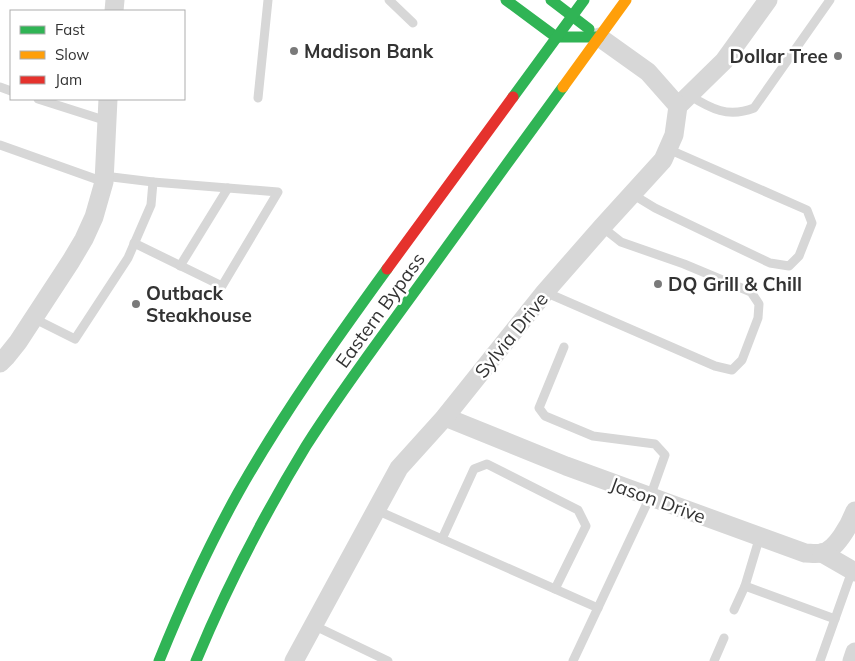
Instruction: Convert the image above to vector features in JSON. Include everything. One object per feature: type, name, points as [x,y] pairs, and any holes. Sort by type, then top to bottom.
[{"type":"main road","points":[[506,0],[556,38],[600,37]]},
{"type":"main road","points":[[551,0],[600,37]]},
{"type":"main road","name":"Eastern Bypass","points":[[159,661],[220,527],[257,459],[282,419],[323,358],[584,0]]},
{"type":"main road","name":"Eastern Bypass","points":[[196,661],[214,617],[248,548],[306,445],[357,370],[626,0]]},
{"type":"street","points":[[600,37],[684,101],[724,61],[768,0]]},
{"type":"street","points":[[0,363],[18,342],[84,239],[94,216],[104,179],[108,100]]},
{"type":"street","name":"Sylvia Drive","points":[[294,661],[399,468],[445,417],[545,292],[662,160],[674,134],[684,101]]},
{"type":"street","name":"Jason Drive","points":[[445,417],[566,466],[650,497],[805,553],[822,554]]},
{"type":"street","points":[[853,572],[822,554],[832,548],[850,525],[855,511]]},
{"type":"street","points":[[852,661],[855,652]]},
{"type":"lane","points":[[258,98],[268,0]]},
{"type":"lane","points":[[389,0],[413,23]]},
{"type":"lane","points":[[684,101],[704,104],[727,112],[743,112],[754,108],[830,0]]},
{"type":"lane","points":[[41,100],[107,121]]},
{"type":"lane","points":[[0,145],[104,179],[278,192],[222,286],[134,243]]},
{"type":"lane","points":[[632,194],[655,208],[770,263],[789,266],[799,256],[812,223],[807,210],[668,149]]},
{"type":"lane","points":[[33,318],[75,339],[128,258],[150,205],[153,182]]},
{"type":"lane","points":[[180,266],[228,188]]},
{"type":"lane","points":[[545,292],[715,366],[732,370],[742,360],[759,311],[759,304],[751,292],[684,264],[621,242],[602,227]]},
{"type":"lane","points":[[564,347],[539,408],[546,416],[593,436],[655,444],[665,455],[650,497],[573,661]]},
{"type":"lane","points":[[442,539],[474,470],[487,464],[578,510],[586,526],[555,589]]},
{"type":"lane","points":[[376,510],[598,608]]},
{"type":"lane","points":[[734,610],[745,586],[760,536]]},
{"type":"lane","points":[[820,661],[853,572]]},
{"type":"lane","points":[[745,586],[835,619]]},
{"type":"lane","points":[[313,625],[388,661]]},
{"type":"lane","points":[[714,661],[724,638]]},
{"type":"traffic: fast","points":[[506,0],[556,37],[599,37]]},
{"type":"traffic: fast","points":[[551,0],[589,29]]},
{"type":"traffic: fast","points":[[513,97],[584,0]]},
{"type":"traffic: fast","points":[[196,661],[220,605],[247,551],[275,498],[306,446],[363,362],[563,87]]},
{"type":"traffic: fast","points":[[159,661],[186,597],[238,493],[272,435],[309,379],[387,269]]},
{"type":"traffic: slow","points":[[563,87],[626,0]]},
{"type":"traffic: jam","points":[[387,269],[513,97]]},
{"type":"place","name":"Madison Bank","points":[[294,51]]},
{"type":"place","name":"Dollar Tree","points":[[838,56]]},
{"type":"place","name":"DQ Grill & Chill","points":[[658,284]]},
{"type":"place","name":"Outback Steakhouse","points":[[136,304]]}]
